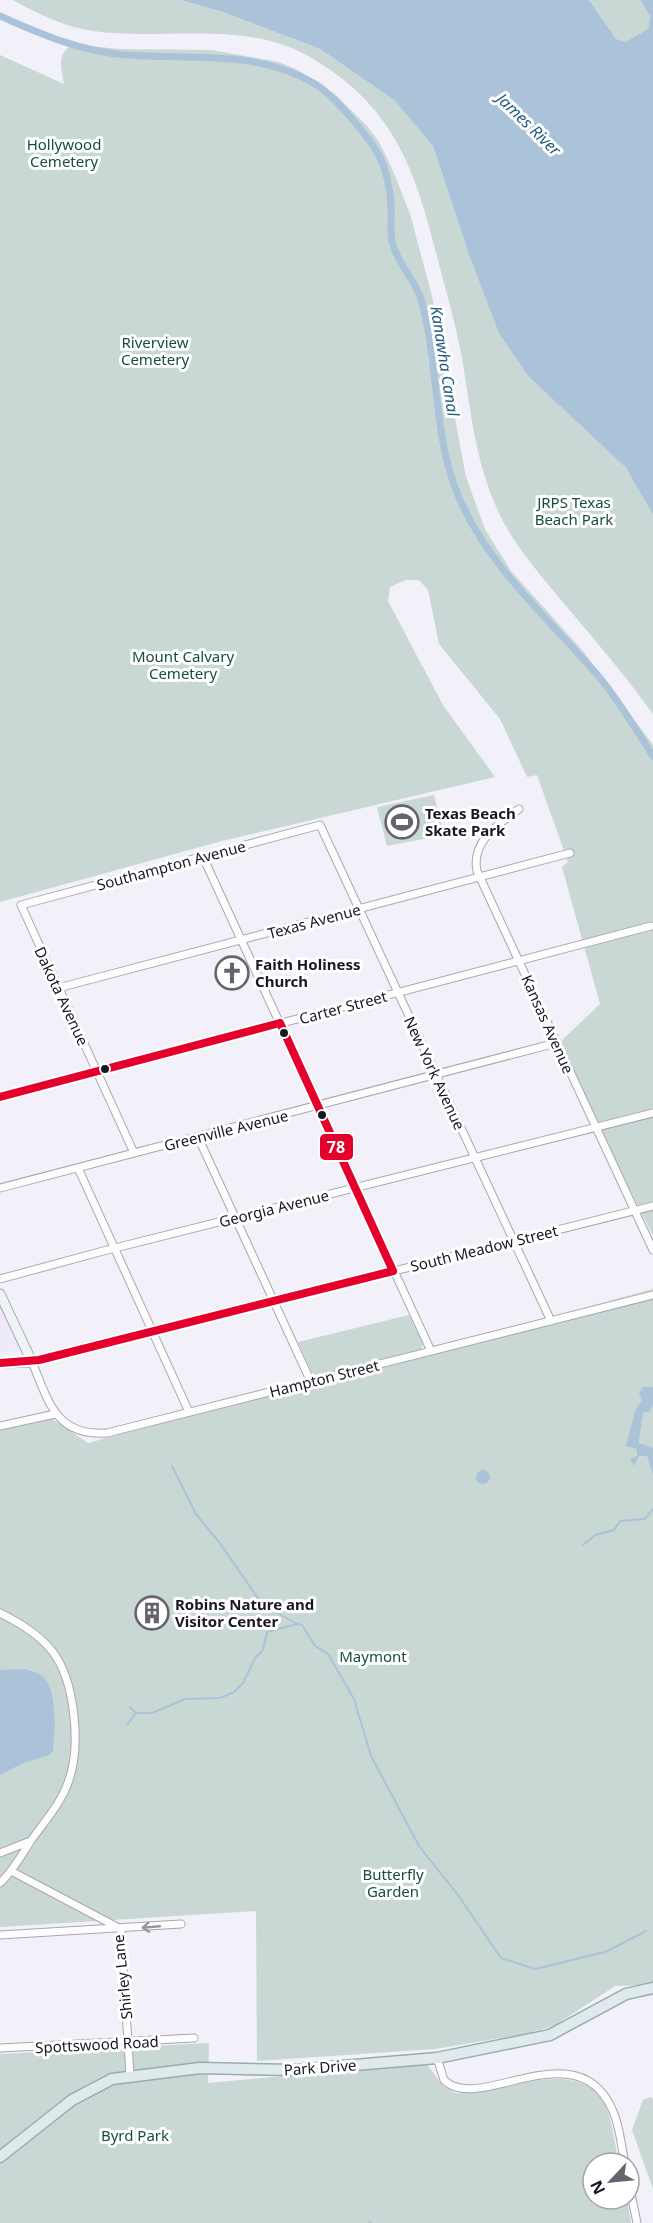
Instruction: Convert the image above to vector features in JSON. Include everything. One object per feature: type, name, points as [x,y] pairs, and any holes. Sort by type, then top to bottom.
[{"type":"main road","name":"Park Drive","points":[[0,2157],[86,2091],[112,2079],[200,2068],[295,2070],[437,2058],[550,2035],[626,1994],[653,1988]]},
{"type":"street","name":"Kansas Avenue","points":[[519,809],[480,844],[475,857],[480,877],[653,1250]]},
{"type":"street","name":"Southampton Avenue","points":[[21,905],[320,825]]},
{"type":"street","name":"New York Avenue","points":[[320,825],[551,1321]]},
{"type":"street","name":"Texas Avenue","points":[[58,988],[570,853]]},
{"type":"street","points":[[203,857],[431,1351]]},
{"type":"street","name":"Dakota Avenue","points":[[21,905],[134,1153]]},
{"type":"street","name":"Carter Street","points":[[0,1097],[651,926]]},
{"type":"street","name":"Greenville Avenue","points":[[0,1188],[318,1107],[556,1043]]},
{"type":"street","name":"Georgia Avenue","points":[[0,1279],[114,1248],[653,1113]]},
{"type":"street","points":[[198,1137],[311,1382]]},
{"type":"street","points":[[78,1168],[189,1412]]},
{"type":"street","name":"South Meadow Street","points":[[0,1363],[32,1362],[653,1206]]},
{"type":"street","points":[[0,1294],[55,1414],[0,1426]]},
{"type":"street","name":"Hampton Street","points":[[55,1414],[71,1428],[93,1434],[107,1433],[653,1295]]},
{"type":"street","points":[[0,1613],[21,1624],[52,1651],[66,1680],[73,1712],[75,1746],[70,1778],[60,1801],[0,1883]]},
{"type":"street","points":[[0,1853],[16,1849],[32,1840]]},
{"type":"street","name":"Shirley Lane","points":[[11,1871],[121,1930],[130,2075]]},
{"type":"street","points":[[0,1935],[121,1930],[181,1924]]},
{"type":"street","name":"Spottswood Road","points":[[0,2048],[128,2044],[194,2038]]},
{"type":"street","points":[[437,2058],[444,2080],[459,2089],[560,2073],[586,2080],[603,2095],[611,2106],[622,2151]]},
{"type":"shaded area","points":[[0,1303],[23,1350],[0,1352]]},
{"type":"green space","name":"JRPS Texas Beach Park","points":[[13,0],[180,0],[223,12],[320,49],[394,100],[433,146],[467,249],[529,377],[626,468],[653,515],[653,714],[534,567],[501,518],[488,486],[478,450],[457,334],[421,200],[411,171],[383,120],[339,76],[310,57],[285,45],[259,38],[232,35],[93,31],[52,19]]},
{"type":"green space","points":[[589,0],[640,0],[650,16],[648,29],[625,42],[616,40]]},
{"type":"green space","points":[[73,44],[118,49],[212,50],[279,62],[298,70],[336,95],[367,126],[379,142],[391,166],[410,214],[432,296],[466,477],[485,529],[511,571],[583,651],[653,745],[653,1236],[558,1044],[600,1004],[562,867],[568,862],[537,775],[527,777],[500,719],[439,644],[428,590],[419,580],[406,580],[390,587],[388,601],[443,705],[495,777],[222,841],[0,902],[0,55],[64,84],[62,57]]},
{"type":"green space","points":[[434,795],[444,835],[387,846],[377,807]]},
{"type":"green space","name":"Maymont","points":[[653,1289],[653,1985],[615,1986],[554,2026],[525,2034],[435,2049],[257,2061],[256,1911],[0,1927],[0,1426],[48,1416],[88,1443]]},
{"type":"green space","points":[[409,1315],[423,1343],[421,1350],[317,1376],[312,1373],[298,1342]]},
{"type":"green space","name":"Byrd Park","points":[[209,2043],[208,2083],[426,2063],[443,2086],[455,2093],[538,2080],[560,2079],[579,2082],[595,2092],[607,2109],[617,2151],[581,2151],[581,2211],[629,2211],[631,2223],[0,2223],[0,2054]]},
{"type":"green space","points":[[651,2097],[653,2099],[653,2189],[632,2130],[643,2100]]},
{"type":"water","name":"James River","points":[[180,0],[589,0],[616,39],[625,42],[648,29],[650,16],[640,0],[653,0],[653,515],[626,468],[529,377],[499,333],[467,249],[433,146],[394,100],[320,49],[223,12]]},
{"type":"water","points":[[643,1387],[653,1387],[653,1405],[649,1412],[644,1412],[639,1443],[653,1448],[653,1475],[647,1456],[639,1456],[634,1466],[630,1459],[637,1456],[637,1449],[626,1446],[635,1411],[642,1400],[639,1393]]},
{"type":"water","points":[[480,1470],[486,1470],[490,1477],[486,1484],[480,1484],[476,1480],[476,1474]]},
{"type":"water","points":[[25,1669],[41,1675],[48,1683],[54,1712],[53,1751],[50,1755],[23,1763],[0,1775],[0,1670]]},
{"type":"waterway","name":"Kanawha Canal","points":[[0,16],[62,41],[109,53],[223,58],[270,65],[315,84],[354,121],[372,144],[383,164],[390,197],[393,245],[421,299],[431,348],[444,448],[458,495],[470,521],[486,546],[522,592],[600,678],[653,756]]},
{"type":"waterway","points":[[172,1466],[196,1514],[219,1542],[262,1604],[297,1624]]},
{"type":"waterway","points":[[583,1545],[595,1535],[614,1530],[620,1521],[645,1519],[653,1509]]},
{"type":"waterway","points":[[130,1707],[136,1713],[152,1713],[185,1699],[220,1698],[234,1692],[243,1683],[255,1658],[263,1650],[267,1632],[297,1624],[302,1625],[315,1646],[328,1654],[354,1699],[371,1756],[419,1846],[458,1895],[501,1958],[535,1969],[605,1952],[646,1931]]},
{"type":"waterway","points":[[127,1725],[136,1713]]},
{"type":"transit line","name":"78","points":[[280,1023],[393,1271]]},
{"type":"transit line","name":"78","points":[[0,1097],[280,1023]]},
{"type":"transit line","name":"78","points":[[0,1363],[39,1360],[393,1271]]},
{"type":"place","name":"Texas Beach Skate Park","points":[[402,822]]},
{"type":"place","name":"Faith Holiness Church","points":[[232,973]]},
{"type":"place","name":"Robins Nature and Visitor Center","points":[[152,1613]]},
{"type":"park label","name":"Hollywood Cemetery","points":[[64,152]]},
{"type":"park label","name":"Riverview Cemetery","points":[[155,350]]},
{"type":"park label","name":"Mount Calvary Cemetery","points":[[183,664]]},
{"type":"park label","name":"Butterfly Garden","points":[[393,1882]]}]
